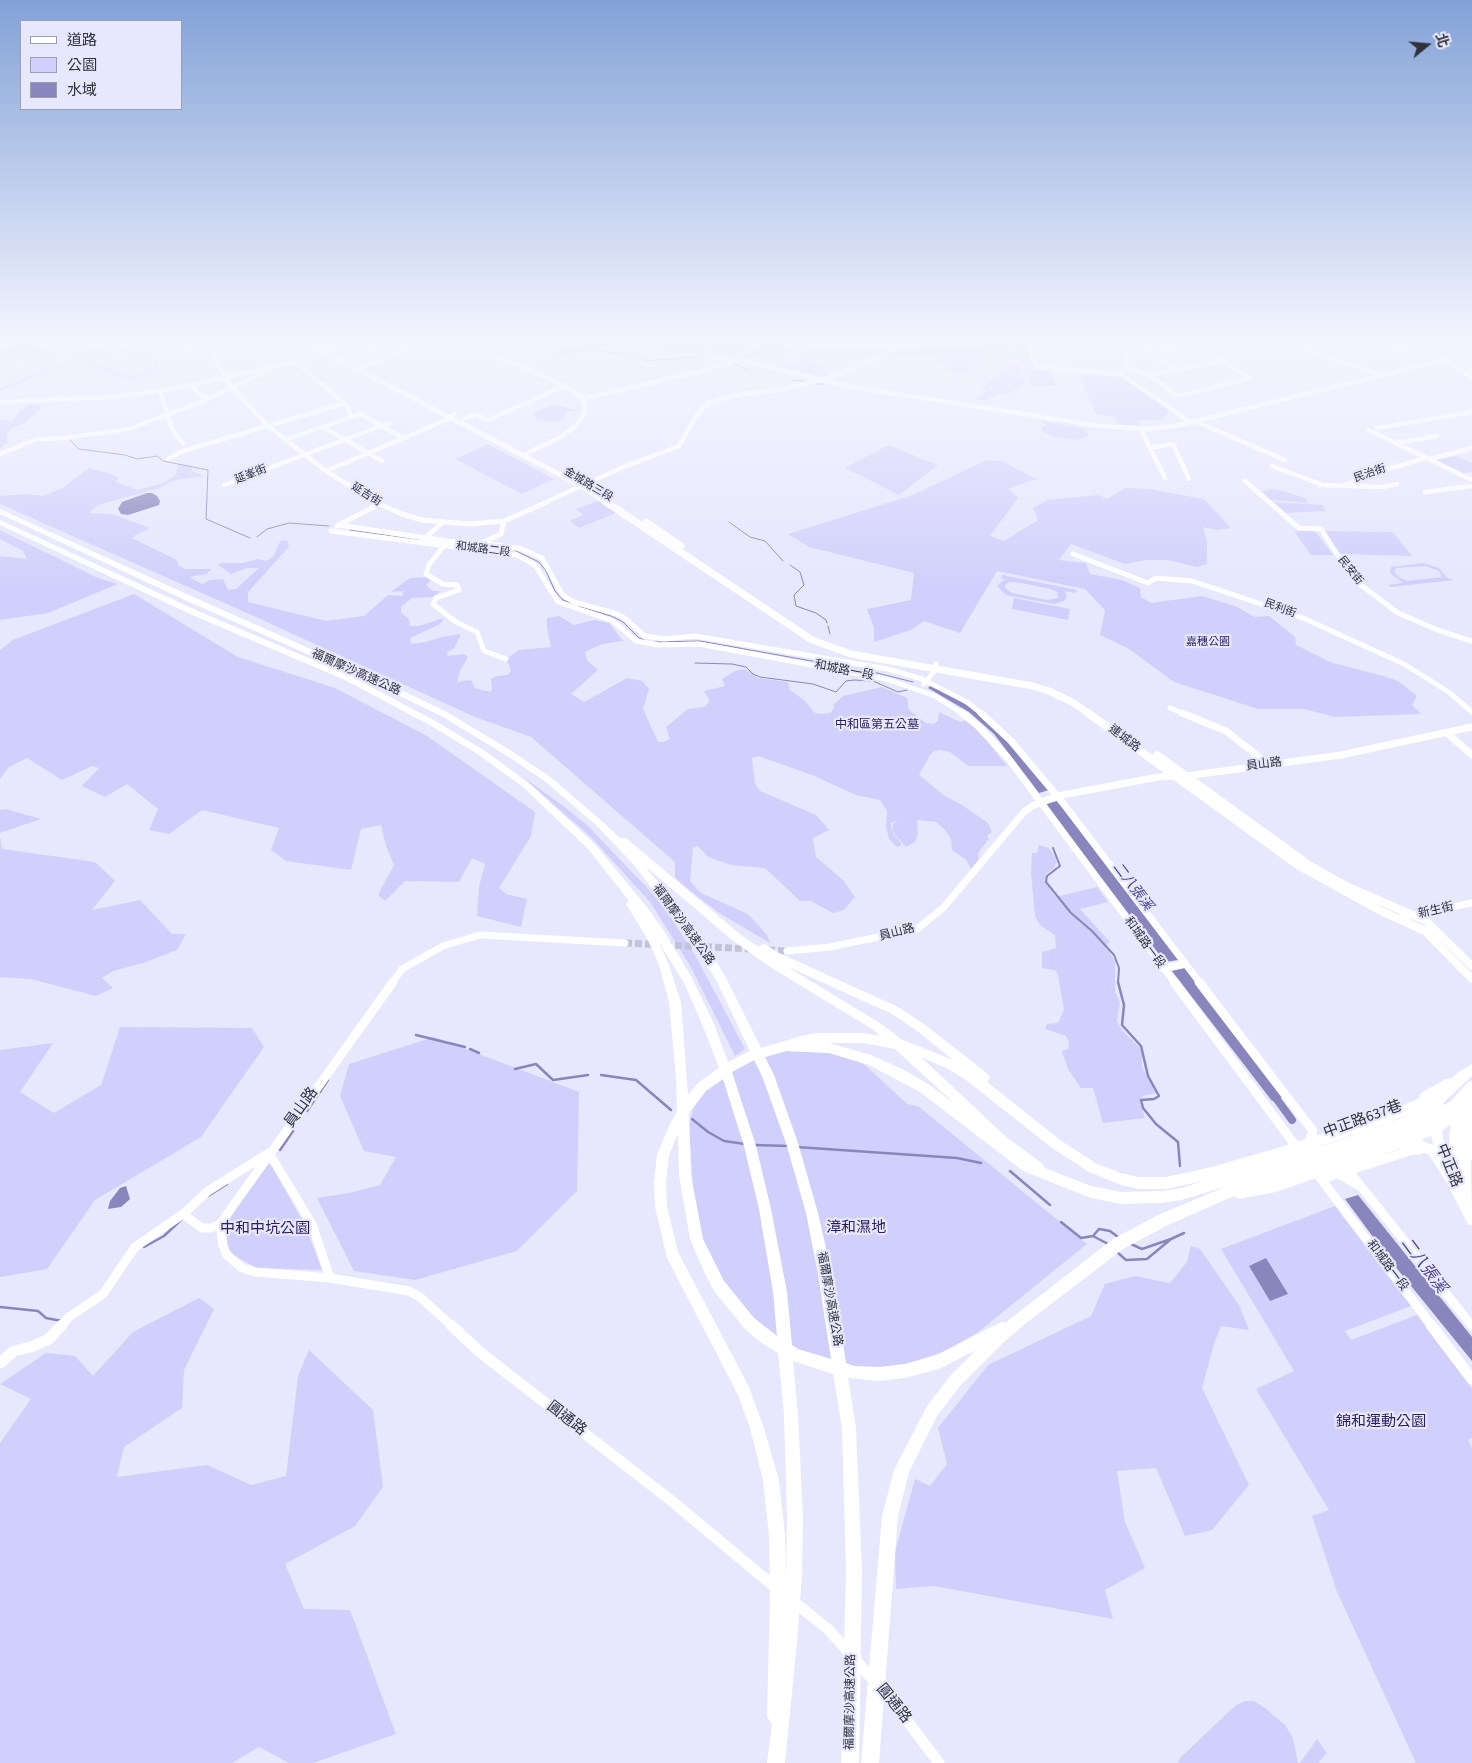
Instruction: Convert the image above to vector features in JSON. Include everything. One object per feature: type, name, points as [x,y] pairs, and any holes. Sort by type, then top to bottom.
[{"type":"highway","name":"福爾摩沙高速公路","points":[[0,511],[188,598],[380,683],[444,714],[549,780],[602,826],[637,862],[695,937],[739,1012],[768,1076],[792,1143],[812,1213],[837,1344],[849,1428],[852,1495],[854,1571],[850,1763]]},
{"type":"highway","name":"福爾摩沙高速公路","points":[[0,522],[195,613],[348,678],[436,724],[482,753],[526,785],[592,847],[662,937],[688,981],[708,1024],[733,1091],[750,1146],[780,1292],[791,1414],[794,1518],[790,1632],[775,1763]]},
{"type":"highway","points":[[602,826],[637,851],[710,915],[774,964],[876,1026],[903,1048],[1001,1140],[1050,1176]]},
{"type":"highway","points":[[592,847],[652,936],[664,965],[676,1002],[682,1078],[685,1175],[697,1239],[710,1270],[733,1304],[749,1323],[765,1337],[795,1355],[854,1373],[879,1374],[905,1372],[939,1362],[1020,1319]]},
{"type":"highway","points":[[737,935],[773,955],[894,1010],[920,1027],[994,1086],[1026,1119]]},
{"type":"highway","points":[[775,1763],[778,1596],[777,1535],[771,1480],[757,1428],[744,1392],[672,1253],[664,1224],[660,1183],[663,1155],[680,1117],[702,1087],[737,1063],[774,1048],[819,1038],[863,1038],[904,1046],[952,1065],[970,1076],[1056,1144],[1093,1168],[1121,1179],[1139,1183],[1166,1183],[1212,1173],[1284,1152],[1381,1120],[1416,1103],[1426,1103],[1439,1107]]},
{"type":"highway","points":[[774,1048],[829,1048],[872,1060],[924,1088],[1027,1167],[1092,1192],[1121,1198],[1152,1198],[1181,1194],[1338,1147],[1400,1125],[1471,1080]]},
{"type":"highway","points":[[1471,1080],[1464,1122],[1464,1153],[1472,1184]]},
{"type":"highway","points":[[870,1763],[890,1516],[902,1470],[932,1411],[956,1380],[1020,1319],[1118,1244],[1156,1224],[1249,1183],[1376,1144],[1404,1132],[1454,1106],[1471,1080]]},
{"type":"highway","points":[[1471,1080],[1462,1090],[1457,1109],[1455,1137],[1456,1155],[1461,1178],[1472,1209]]},
{"type":"highway","points":[[1223,1196],[1276,1186],[1395,1146],[1436,1128]]},
{"type":"highway","points":[[1395,1146],[1415,1144],[1433,1151],[1450,1175]]},
{"type":"main road","name":"金城路三段","points":[[459,419],[526,453]]},
{"type":"main road","name":"金城路三段","points":[[464,419],[586,485],[738,587]]},
{"type":"main road","name":"連城路","points":[[738,587],[812,640],[834,649],[851,654],[1036,681],[1063,691],[1090,706],[1310,865],[1346,886],[1426,921],[1472,966]]},
{"type":"main road","name":"連城路","points":[[934,667],[1033,686],[1065,698],[1093,715],[1298,866],[1381,911],[1425,931],[1472,979]]},
{"type":"main road","points":[[1416,1103],[1442,1088],[1471,1080]]},
{"type":"main road","name":"中正路","points":[[1442,1088],[1436,1128],[1437,1138],[1450,1175],[1472,1220]]},
{"type":"main road","points":[[1436,1128],[1452,1115],[1472,1103]]},
{"type":"main road","points":[[1439,1107],[1452,1115],[1461,1126],[1460,1140],[1472,1166]]},
{"type":"main road","name":"中正路","points":[[1472,1116],[1470,1138],[1472,1155]]},
{"type":"main road","name":"中正路","points":[[1460,1140],[1465,1176],[1472,1198]]},
{"type":"main road","points":[[1450,1175],[1472,1198]]},
{"type":"street","points":[[0,454],[37,440],[128,429],[156,419]]},
{"type":"street","points":[[170,419],[176,436],[183,444]]},
{"type":"street","name":"延吉街","points":[[262,419],[285,440],[326,470],[379,504],[402,514],[440,522],[469,524],[504,521],[621,468],[679,446],[694,419]]},
{"type":"street","points":[[168,459],[183,451],[291,419]]},
{"type":"street","points":[[285,440],[345,419]]},
{"type":"street","points":[[370,419],[404,438]]},
{"type":"street","points":[[326,470],[446,419]]},
{"type":"street","points":[[526,453],[559,438],[576,426],[580,419]]},
{"type":"street","points":[[1059,419],[1100,426],[1141,429],[1166,428],[1199,419]]},
{"type":"street","points":[[1189,419],[1285,460]]},
{"type":"street","points":[[1377,428],[1429,419]]},
{"type":"street","name":"延峯街","points":[[224,485],[389,423]]},
{"type":"street","points":[[323,427],[382,461]]},
{"type":"street","points":[[1141,429],[1165,478]]},
{"type":"street","points":[[1369,430],[1472,480]]},
{"type":"street","points":[[1396,443],[1437,436]]},
{"type":"street","points":[[1150,448],[1173,444],[1189,479]]},
{"type":"street","name":"民治街","points":[[1344,485],[1374,472],[1472,448]]},
{"type":"street","points":[[1272,466],[1321,485],[1383,487],[1397,484]]},
{"type":"street","name":"民安街","points":[[1245,482],[1299,528],[1321,529],[1353,578],[1398,613],[1432,628],[1472,641]]},
{"type":"street","points":[[1426,492],[1472,486]]},
{"type":"street","points":[[338,525],[379,504]]},
{"type":"street","points":[[476,549],[480,543],[501,534],[504,521]]},
{"type":"street","points":[[423,537],[440,522]]},
{"type":"street","name":"和城路二段","points":[[648,637],[617,614],[574,602],[567,598],[562,594],[547,564],[535,554],[522,549],[480,543],[446,543],[331,531],[338,525],[423,537],[446,543],[476,549],[517,554],[535,565],[558,602],[613,621],[636,641],[659,646],[722,645]]},
{"type":"street","points":[[446,543],[430,565],[426,574],[443,584],[457,585],[459,590],[436,598],[433,604],[456,622],[478,632],[484,651],[506,659]]},
{"type":"street","points":[[496,551],[500,545]]},
{"type":"street","name":"民利街","points":[[1073,554],[1148,583],[1156,578],[1192,581],[1303,618],[1404,664],[1450,693],[1472,712]]},
{"type":"street","points":[[642,643],[648,637],[664,639],[688,636],[700,637],[722,645]]},
{"type":"street","points":[[694,644],[700,637]]},
{"type":"street","name":"和城路一段","points":[[722,645],[799,654],[888,669],[926,681],[951,693],[979,711],[1027,759],[1186,964],[1314,1131],[1310,1139],[1338,1174],[1361,1187]]},
{"type":"street","name":"和城路一段","points":[[722,645],[796,662],[886,679],[920,690],[958,710],[978,726],[1008,758],[1042,802],[1162,968],[1472,1379]]},
{"type":"street","points":[[796,662],[799,654]]},
{"type":"street","points":[[920,690],[926,681],[929,680],[934,667]]},
{"type":"street","points":[[1170,708],[1226,731],[1269,765]]},
{"type":"street","name":"員山路","points":[[787,951],[830,947],[917,929],[943,908],[1024,812],[1056,797],[1173,775],[1186,776],[1371,750],[1472,727]]},
{"type":"street","points":[[1448,733],[1472,755]]},
{"type":"street","name":"新生街","points":[[1400,918],[1472,903]]},
{"type":"street","name":"員山路","points":[[0,1363],[14,1351],[31,1347],[49,1339],[69,1317],[103,1294],[135,1247],[185,1216],[208,1191],[269,1153],[402,970],[443,946],[480,935],[625,944]]},
{"type":"street","points":[[1162,968],[1186,964]]},
{"type":"street","name":"中正路637巷","points":[[1177,1176],[1207,1170],[1294,1144],[1416,1103]]},
{"type":"street","points":[[1322,1179],[1413,1150],[1420,1150],[1434,1158],[1450,1175]]},
{"type":"street","points":[[185,1216],[202,1228],[221,1228],[269,1153],[312,1224],[330,1278]]},
{"type":"street","name":"和城路一段","points":[[1348,1170],[1472,1326]]},
{"type":"street","name":"圓通路","points":[[221,1228],[226,1254],[242,1268],[255,1272],[330,1278],[409,1291],[420,1297],[482,1353],[673,1502],[762,1578],[829,1630],[896,1706],[939,1763]]},
{"type":"green space","points":[[14,419],[29,419],[12,428],[7,433],[8,443],[0,448],[0,420],[13,421]]},
{"type":"green space","points":[[542,419],[563,419],[563,420],[548,422]]},
{"type":"green space","points":[[1116,419],[1160,419],[1137,421],[1140,426],[1118,424]]},
{"type":"green space","points":[[1042,421],[1089,429],[1085,430],[1089,435],[1077,440],[1050,436],[1042,430],[1042,427],[1047,424],[1041,423]]},
{"type":"green space","points":[[488,444],[554,479],[522,494],[455,459]]},
{"type":"green space","points":[[888,445],[938,465],[899,495],[845,468]]},
{"type":"green space","points":[[1456,456],[1472,463],[1472,471],[1463,474],[1435,460]]},
{"type":"green space","name":"嘉穗公園","points":[[987,460],[1004,462],[1036,479],[1008,489],[1018,498],[990,536],[1004,541],[1038,520],[1033,508],[1048,500],[1098,495],[1107,499],[1125,488],[1149,489],[1204,499],[1231,528],[1217,530],[1203,527],[1207,541],[1207,564],[1197,567],[1168,560],[1146,560],[1125,564],[1071,544],[1059,560],[1086,563],[1090,574],[1122,580],[1140,588],[1141,597],[1151,603],[1202,596],[1235,606],[1255,617],[1269,616],[1295,637],[1296,645],[1330,662],[1398,681],[1417,696],[1412,705],[1421,714],[1335,717],[1304,709],[1258,709],[1174,682],[1129,649],[1100,635],[1105,610],[1085,589],[997,571],[960,633],[924,621],[911,630],[874,642],[874,628],[867,609],[911,600],[914,573],[809,547],[788,534],[913,495]]},
{"type":"green space","name":"中和區第五公墓","points":[[179,464],[192,466],[191,470],[204,476],[176,480],[156,489],[98,505],[89,513],[112,514],[150,528],[132,538],[177,560],[179,566],[185,569],[211,569],[207,574],[189,577],[202,584],[210,580],[223,579],[228,590],[236,589],[259,568],[247,568],[231,574],[218,565],[221,563],[242,563],[258,559],[266,561],[274,556],[280,541],[287,540],[289,547],[248,592],[248,602],[326,621],[364,616],[388,595],[402,596],[404,591],[391,592],[410,578],[429,577],[431,580],[426,585],[433,591],[440,591],[433,597],[412,598],[401,607],[401,613],[409,619],[410,626],[419,626],[444,618],[440,624],[410,638],[411,644],[461,634],[454,648],[447,652],[448,656],[464,654],[468,657],[460,671],[457,682],[471,680],[475,688],[490,692],[492,689],[491,679],[497,676],[508,675],[511,670],[506,659],[519,650],[551,647],[547,618],[559,616],[574,625],[594,620],[609,623],[623,641],[602,644],[585,652],[587,660],[598,670],[571,694],[584,702],[627,678],[642,681],[649,689],[643,709],[658,742],[670,739],[666,727],[688,709],[704,707],[710,701],[704,691],[725,686],[722,679],[735,671],[743,669],[752,672],[758,678],[788,682],[790,690],[804,700],[815,713],[822,714],[830,713],[834,708],[833,705],[843,696],[882,687],[907,698],[909,710],[926,723],[933,724],[938,721],[939,712],[960,722],[967,720],[979,731],[1007,766],[968,766],[950,752],[940,750],[934,751],[930,755],[919,775],[945,796],[988,823],[992,832],[987,836],[989,839],[980,850],[979,859],[971,869],[966,860],[952,850],[951,839],[936,822],[917,820],[918,835],[915,842],[906,847],[892,831],[893,824],[899,820],[891,823],[891,830],[902,845],[897,847],[889,839],[886,827],[887,811],[880,800],[856,795],[812,775],[758,756],[752,758],[755,784],[760,791],[816,815],[829,830],[813,838],[816,857],[843,880],[855,897],[844,910],[833,913],[811,901],[800,901],[765,868],[731,865],[708,857],[698,846],[693,848],[690,881],[701,893],[748,914],[767,935],[770,943],[719,913],[683,885],[675,877],[675,862],[531,737],[475,717],[247,613],[0,504],[0,496],[26,494],[44,496],[62,488],[89,468],[114,475],[118,478],[116,482],[137,490],[163,483],[175,476]]},
{"type":"green space","points":[[1275,489],[1306,498],[1308,503],[1271,500],[1262,491]]},
{"type":"green space","points":[[598,501],[616,513],[579,528],[570,521],[583,515],[576,509]]},
{"type":"green space","points":[[1273,502],[1323,505],[1326,511],[1285,513]]},
{"type":"green space","points":[[0,530],[98,578],[118,584],[48,613],[0,620],[0,556],[27,559],[23,551],[0,539]]},
{"type":"green space","points":[[1294,531],[1315,531],[1333,555],[1311,555]]},
{"type":"green space","points":[[1324,531],[1393,532],[1412,556],[1340,554]]},
{"type":"green space","points":[[1423,563],[1439,568],[1447,578],[1454,580],[1391,587],[1388,585],[1403,583],[1390,573],[1391,567]],"holes":[[[1425,566],[1439,571],[1442,577],[1407,581],[1400,578],[1394,572],[1396,568]]]},
{"type":"green space","points":[[1002,575],[1077,590],[1076,593],[1065,591],[1067,597],[1064,601],[1054,604],[1006,595],[997,586],[1005,579],[1001,578]],"holes":[[[1009,582],[1051,589],[1057,592],[1058,598],[1048,600],[1012,593],[1005,588],[1005,585]]]},
{"type":"green space","points":[[134,594],[238,657],[335,688],[427,736],[535,812],[531,836],[499,888],[506,894],[527,899],[521,927],[477,916],[479,887],[485,864],[472,858],[459,882],[405,881],[385,901],[378,895],[394,865],[386,846],[381,825],[361,829],[351,870],[286,861],[271,850],[279,828],[202,810],[169,834],[149,830],[158,809],[127,784],[105,797],[82,786],[99,768],[92,766],[62,780],[27,758],[9,767],[0,779],[0,650],[13,640]]},
{"type":"green space","points":[[1014,598],[1070,609],[1068,620],[1012,609]]},
{"type":"green space","points":[[520,775],[588,826],[651,892],[668,913],[695,955],[745,1049],[735,1056],[691,967],[650,902],[591,837]]},
{"type":"green space","points":[[6,809],[41,819],[0,833],[0,810]]},
{"type":"green space","points":[[0,837],[2,849],[95,862],[115,881],[92,910],[140,900],[172,934],[186,934],[177,950],[143,963],[113,971],[102,978],[113,988],[96,996],[31,979],[0,977]]},
{"type":"green space","points":[[1039,845],[1049,848],[1057,861],[1054,868],[1046,874],[1046,884],[1056,897],[1097,887],[1108,902],[1080,909],[1110,942],[1105,946],[1115,961],[1115,992],[1120,1002],[1117,1021],[1122,1030],[1139,1047],[1142,1055],[1142,1067],[1156,1093],[1142,1096],[1140,1103],[1145,1118],[1103,1123],[1093,1088],[1081,1088],[1068,1069],[1062,1051],[1068,1049],[1069,1042],[1066,1036],[1045,1029],[1047,1024],[1058,1023],[1064,1010],[1058,975],[1055,970],[1042,968],[1042,952],[1056,948],[1055,935],[1040,925],[1035,916],[1031,873],[1032,853],[1037,853]]},
{"type":"green space","points":[[120,1027],[252,1028],[264,1047],[201,1137],[95,1200],[47,1269],[0,1277],[0,1050],[53,1043],[20,1092],[54,1113],[101,1085]]},
{"type":"green space","points":[[434,1037],[579,1092],[577,1191],[517,1251],[415,1280],[354,1271],[317,1198],[349,1193],[380,1185],[396,1157],[364,1151],[340,1096],[349,1064]]},
{"type":"green space","name":"漳和濕地","points":[[787,1051],[832,1053],[849,1057],[865,1065],[907,1104],[918,1106],[1087,1244],[977,1333],[945,1351],[907,1364],[880,1369],[849,1366],[801,1353],[761,1328],[723,1283],[708,1256],[699,1225],[693,1191],[689,1125],[693,1109],[701,1095],[718,1080],[739,1066]]},
{"type":"green space","name":"中和中坑公園","points":[[269,1161],[306,1227],[322,1270],[257,1268],[233,1255],[218,1234]]},
{"type":"green space","name":"錦和運動公園","points":[[1335,1206],[1411,1306],[1345,1331],[1351,1340],[1417,1315],[1472,1389],[1472,1438],[1468,1440],[1472,1448],[1472,1763],[1416,1763],[1337,1592],[1312,1516],[1329,1510],[1256,1389],[1294,1371],[1221,1249]]},
{"type":"green space","points":[[1191,1246],[1200,1249],[1239,1305],[1249,1330],[1221,1326],[1202,1388],[1249,1485],[1212,1530],[1185,1536],[1156,1468],[1117,1471],[1125,1522],[1145,1568],[1105,1590],[1113,1619],[934,1586],[896,1589],[895,1552],[915,1479],[930,1486],[947,1464],[938,1428],[988,1365],[1091,1316],[1105,1284],[1135,1276],[1170,1283],[1187,1262]]},
{"type":"green space","points":[[199,1298],[214,1309],[184,1370],[182,1408],[124,1447],[117,1477],[207,1465],[251,1485],[286,1476],[298,1376],[309,1350],[373,1410],[383,1487],[355,1526],[285,1564],[304,1609],[350,1610],[396,1734],[313,1763],[289,1763],[259,1747],[232,1763],[0,1763],[0,1443],[31,1399],[0,1384],[46,1353],[75,1356],[93,1376],[133,1332]]},
{"type":"green space","points":[[1245,1701],[1254,1701],[1285,1725],[1293,1738],[1298,1763],[1178,1763],[1180,1758],[1236,1705]]},
{"type":"green space","points":[[1317,1739],[1327,1753],[1318,1763],[1300,1763]]},
{"type":"water","points":[[147,493],[157,496],[160,501],[159,505],[128,515],[121,514],[118,509],[122,502]]},
{"type":"water","points":[[930,686],[956,698],[977,712],[1024,758],[1049,790],[1039,793],[994,734],[969,712],[928,688]]},
{"type":"water","points":[[1057,801],[1178,960],[1165,962],[1047,806],[1047,804]]},
{"type":"water","points":[[1185,968],[1283,1097],[1272,1101],[1172,971]]},
{"type":"water","points":[[126,1186],[130,1199],[121,1207],[108,1209],[110,1201],[120,1188]]},
{"type":"water","points":[[1358,1195],[1472,1337],[1472,1361],[1390,1260],[1345,1199]]},
{"type":"water","points":[[1266,1258],[1288,1294],[1270,1301],[1249,1266]]},
{"type":"waterway","points":[[70,440],[79,449],[125,455],[137,459],[157,456],[163,461],[208,470],[206,519],[250,538]]},
{"type":"waterway","points":[[729,522],[750,537],[765,541],[783,561]]},
{"type":"waterway","points":[[257,537],[267,529],[289,523],[329,526]]},
{"type":"waterway","points":[[350,530],[419,540]]},
{"type":"waterway","points":[[455,545],[477,546]]},
{"type":"waterway","points":[[482,546],[497,547]]},
{"type":"waterway","points":[[514,550],[539,562],[546,571],[555,591],[563,600],[572,603]]},
{"type":"waterway","points":[[790,565],[800,572],[804,585],[794,595],[796,606],[816,613],[826,620],[827,623]]},
{"type":"waterway","points":[[579,606],[611,616],[623,622],[639,638],[644,640]]},
{"type":"waterway","points":[[828,626],[830,634]]},
{"type":"waterway","points":[[655,642],[700,641],[873,672],[913,682]]},
{"type":"waterway","points":[[695,663],[732,664],[746,667],[753,674],[760,677],[813,684],[836,692],[846,681],[854,680],[873,681],[898,692],[907,690]]},
{"type":"waterway","points":[[1053,848],[1060,866],[1047,876],[1046,882],[1071,913],[1092,931],[1114,955],[1119,968],[1118,982]]},
{"type":"waterway","points":[[1118,982],[1124,1005],[1122,1025],[1141,1046],[1148,1076],[1159,1096],[1154,1099],[1141,1100],[1143,1108],[1156,1124],[1178,1142],[1180,1166]]},
{"type":"waterway","points":[[416,1035],[465,1047]]},
{"type":"waterway","points":[[470,1049],[479,1053]]},
{"type":"waterway","points":[[515,1069],[536,1064],[553,1080],[588,1075]]},
{"type":"waterway","points":[[601,1075],[636,1080],[671,1110]]},
{"type":"waterway","points":[[307,1111],[328,1080]]},
{"type":"waterway","name":"二八張溪","points":[[1273,1094],[1292,1120]]},
{"type":"waterway","points":[[692,1119],[708,1132],[724,1141],[745,1144]]},
{"type":"waterway","points":[[280,1150],[293,1131]]},
{"type":"waterway","points":[[754,1145],[789,1146]]},
{"type":"waterway","points":[[797,1147],[957,1158],[981,1163]]},
{"type":"waterway","points":[[1010,1171],[1050,1205]]},
{"type":"waterway","points":[[208,1196],[227,1184]]},
{"type":"waterway","points":[[144,1247],[164,1236],[182,1219]]},
{"type":"waterway","points":[[1061,1222],[1081,1238],[1093,1236]]},
{"type":"waterway","points":[[1093,1236],[1099,1229],[1110,1231],[1118,1237]]},
{"type":"waterway","points":[[1171,1239],[1184,1233]]},
{"type":"waterway","points":[[1093,1236],[1108,1244]]},
{"type":"waterway","points":[[1117,1252],[1126,1260],[1147,1259],[1171,1239]]},
{"type":"waterway","points":[[1131,1244],[1142,1249],[1171,1239]]},
{"type":"waterway","points":[[0,1307],[38,1311],[46,1318],[62,1321]]},
{"type":"tunnel","points":[[625,943],[752,949]]},
{"type":"tunnel","points":[[768,950],[787,951]]}]
